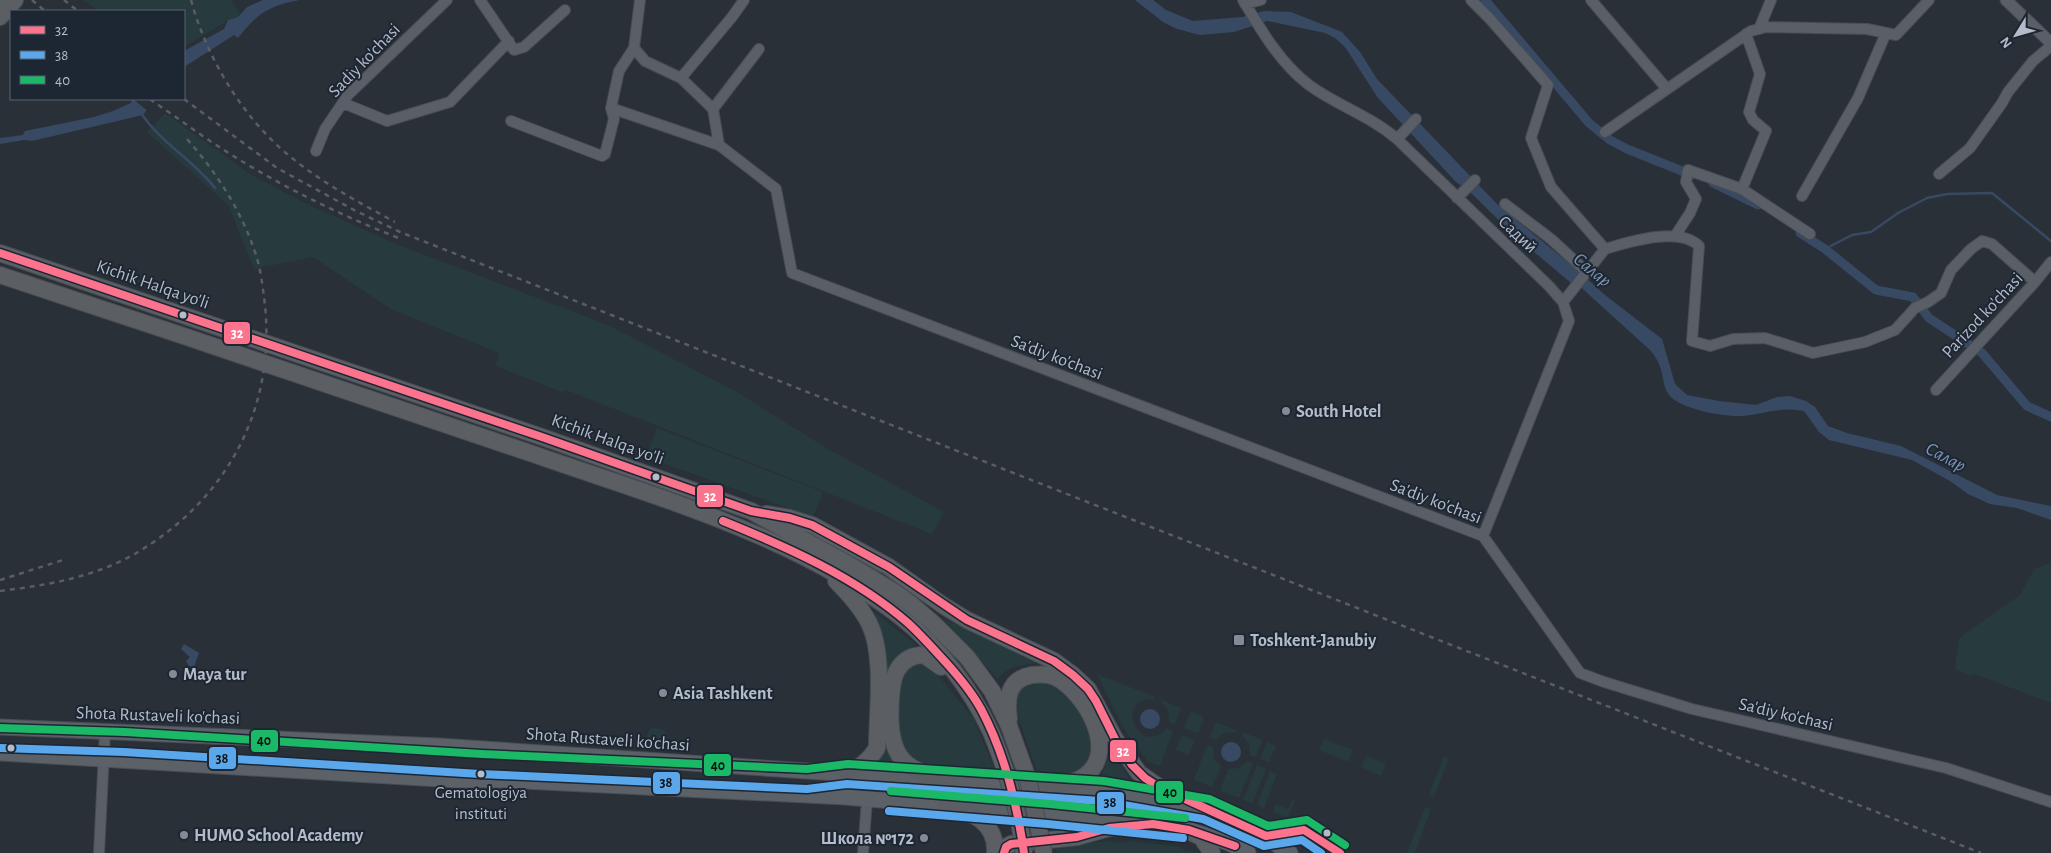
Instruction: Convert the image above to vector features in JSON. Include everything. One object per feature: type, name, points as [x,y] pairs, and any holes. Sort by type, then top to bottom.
[{"type":"highway","points":[[0,18],[15,0]]},
{"type":"highway","name":"Kichik Halqa yo'li","points":[[0,254],[542,437],[751,511],[850,565],[896,593],[912,606],[955,645],[978,671],[992,691],[1009,726],[1028,779],[1044,853]]},
{"type":"highway","points":[[0,275],[536,455],[725,522],[791,550],[822,566],[868,594],[903,619],[948,664],[970,691],[992,732],[1010,783],[1024,853]]},
{"type":"highway","points":[[158,327],[164,309]]},
{"type":"highway","points":[[536,455],[542,437]]},
{"type":"highway","points":[[751,511],[790,518],[812,525],[889,567],[944,606],[968,620],[1054,661],[1088,689],[1115,739],[1139,773],[1159,787],[1206,809]]},
{"type":"highway","points":[[822,566],[847,592],[866,618],[874,636],[878,656],[877,748],[861,767],[847,774]]},
{"type":"highway","points":[[952,780],[928,774],[910,766],[896,751],[892,740],[891,724],[894,678],[899,668],[910,657],[924,655],[942,667],[970,691]]},
{"type":"highway","points":[[1009,726],[1007,704],[1009,691],[1018,680],[1038,674],[1055,677],[1066,685],[1091,716],[1099,742],[1100,753],[1096,765],[1085,776],[1076,781],[1042,786]]},
{"type":"highway","points":[[946,805],[973,814],[985,822],[993,836],[995,853]]},
{"type":"highway","points":[[1004,853],[1006,847],[1011,844],[1077,836],[1109,828],[1153,824]]},
{"type":"highway","points":[[1182,828],[1201,837],[1212,853]]},
{"type":"main road","name":"Shota Rustaveli ko'chasi","points":[[0,727],[448,747],[1111,792],[1206,809],[1246,826],[1290,853]]},
{"type":"main road","points":[[0,753],[456,780],[505,780],[867,799],[946,805],[1182,828],[1229,843],[1248,853]]},
{"type":"street","name":"Sadiy ko'chasi","points":[[316,151],[325,129],[348,95],[447,0]]},
{"type":"street","points":[[480,0],[514,50],[524,46],[565,10]]},
{"type":"street","points":[[511,121],[602,156],[605,154],[614,119],[611,108],[619,70],[634,48],[640,0]]},
{"type":"street","points":[[681,78],[744,0]]},
{"type":"street","points":[[1246,5],[1261,0]]},
{"type":"street","points":[[1471,0],[1548,85],[1531,138],[1551,187],[1604,249]]},
{"type":"street","points":[[1591,0],[1667,89]]},
{"type":"street","points":[[1759,29],[1771,0]]},
{"type":"street","points":[[1605,132],[1746,34],[1765,27],[1834,27],[1867,29],[1896,34],[1929,0]]},
{"type":"street","points":[[1939,174],[1970,148],[2002,104],[2008,92],[2033,61],[2051,44],[2006,0]]},
{"type":"street","name":"Садий","points":[[1246,5],[1286,65],[1310,85],[1381,125],[1397,138],[1549,286],[1563,302]]},
{"type":"street","points":[[1802,196],[1858,98],[1886,33]]},
{"type":"street","points":[[1742,189],[1766,131],[1753,120],[1749,112],[1760,74],[1746,34]]},
{"type":"street","points":[[343,103],[387,121],[450,102],[509,42]]},
{"type":"street","points":[[611,108],[719,145],[713,109],[681,78],[645,61],[634,48]]},
{"type":"street","points":[[713,109],[759,48]]},
{"type":"street","points":[[1397,138],[1416,119]]},
{"type":"street","name":"Sa'diy ko'chasi","points":[[719,145],[776,189],[792,272],[1483,536],[1580,673],[1610,684],[1692,708],[1946,768],[2051,802]]},
{"type":"street","points":[[1675,236],[1690,213],[1696,199],[1686,182],[1688,170],[1742,189],[1810,234]]},
{"type":"street","points":[[1457,198],[1474,180]]},
{"type":"street","points":[[1505,204],[1551,239],[1586,273]]},
{"type":"street","points":[[1483,536],[1569,321],[1563,302],[1604,249],[1639,239],[1675,236],[1692,239],[1699,246],[1692,341],[1710,346],[1733,339],[1765,338],[1813,353],[1866,342],[1895,330],[1915,308],[1941,293],[1951,270],[1971,249],[1982,241],[1992,244],[2035,282]]},
{"type":"street","name":"Parizod ko'chasi","points":[[1936,390],[2051,262]]},
{"type":"street","points":[[100,853],[105,732]]},
{"type":"street","points":[[863,853],[867,799]]},
{"type":"green space","points":[[84,0],[231,0],[239,12],[238,17],[228,20],[185,46],[185,10],[97,10]]},
{"type":"green space","points":[[165,113],[250,174],[309,205],[396,244],[608,325],[737,392],[828,449],[944,512],[932,534],[566,390],[562,392],[495,366],[499,353],[391,309],[313,257],[254,269],[228,205],[147,132]]},
{"type":"green space","points":[[657,428],[823,492],[813,517],[646,457]]},
{"type":"green space","points":[[2051,563],[2051,703],[1972,673],[1971,676],[1955,669],[1959,638],[2020,595],[2034,569]]},
{"type":"green space","points":[[867,606],[916,645],[902,652],[893,663],[885,742],[888,750],[899,765],[873,765],[877,758]]},
{"type":"green space","points":[[941,617],[1037,663],[1006,671],[998,679]]},
{"type":"green space","points":[[920,662],[932,668],[974,719],[995,771],[925,765],[916,761],[904,749],[898,740],[896,729],[899,691],[907,669]]},
{"type":"green space","points":[[1097,674],[1155,697],[1154,699],[1142,701],[1135,707],[1132,715],[1134,724],[1139,732],[1147,736],[1156,736],[1167,728],[1173,731],[1160,766],[1148,762],[1122,726]]},
{"type":"green space","points":[[1047,681],[1060,689],[1077,707],[1094,744],[1091,759],[1077,773],[1069,776],[1038,774],[1016,711],[1016,695],[1018,690],[1032,682]]},
{"type":"green space","points":[[1162,700],[1181,708],[1175,724],[1169,722],[1168,709],[1161,702]]},
{"type":"green space","points":[[1191,711],[1204,717],[1198,733],[1184,728]]},
{"type":"green space","points":[[1216,722],[1236,730],[1235,732],[1224,733],[1216,740],[1210,738]]},
{"type":"green space","points":[[653,728],[664,731],[669,741],[646,739],[649,730]]},
{"type":"green space","points":[[1243,732],[1262,740],[1256,757],[1250,755],[1250,746],[1242,735]]},
{"type":"green space","points":[[1104,733],[1131,783],[1100,779],[1107,762]]},
{"type":"green space","points":[[1182,735],[1195,740],[1189,755],[1176,750]]},
{"type":"green space","points":[[1324,739],[1353,750],[1348,762],[1319,750]]},
{"type":"green space","points":[[1267,742],[1276,746],[1269,762],[1260,759]]},
{"type":"green space","points":[[1207,745],[1213,747],[1214,758],[1221,766],[1212,787],[1194,780]]},
{"type":"green space","points":[[1366,756],[1386,764],[1381,776],[1361,767]]},
{"type":"green space","points":[[1444,756],[1449,758],[1434,797],[1429,795]]},
{"type":"green space","points":[[1247,761],[1253,764],[1239,798],[1220,791],[1228,769],[1239,768]]},
{"type":"green space","points":[[1257,765],[1266,769],[1252,804],[1243,800]]},
{"type":"green space","points":[[1270,771],[1277,774],[1264,808],[1257,805]]},
{"type":"green space","points":[[852,786],[1001,794],[1002,799],[931,797],[852,790]]},
{"type":"green space","points":[[1292,799],[1295,800],[1288,818],[1273,812],[1276,804],[1288,809]]},
{"type":"green space","points":[[1425,807],[1431,809],[1415,853],[1407,853]]},
{"type":"green space","points":[[1105,841],[1124,843],[1130,841],[1181,847],[1184,850],[1200,853],[1057,853],[1056,848]]},
{"type":"water","points":[[263,0],[300,0],[280,5],[264,12],[238,38],[234,35],[185,66],[185,50],[224,29],[228,20],[238,17],[247,7]]},
{"type":"water","name":"Салар","points":[[1135,0],[1153,0],[1166,10],[1193,21],[1242,17],[1264,11],[1291,12],[1342,32],[1360,52],[1377,79],[1498,205],[1605,295],[1662,339],[1675,384],[1687,395],[1756,405],[1777,397],[1790,396],[1806,401],[1815,407],[1828,426],[1847,433],[1901,446],[1997,495],[2051,506],[2051,520],[2017,508],[1990,504],[1968,494],[1950,481],[1912,460],[1829,440],[1819,432],[1804,411],[1789,409],[1743,416],[1726,415],[1694,409],[1676,401],[1667,392],[1659,364],[1651,351],[1575,282],[1571,283],[1514,235],[1470,192],[1456,182],[1378,98],[1345,47],[1335,38],[1325,33],[1267,21],[1234,32],[1200,35],[1177,29],[1163,22]]},
{"type":"water","points":[[132,100],[154,100],[143,115],[32,141],[24,140],[0,144],[0,138],[23,135],[25,131],[94,117],[131,103]]},
{"type":"water","points":[[184,644],[199,653],[194,667],[189,666],[186,661],[190,657],[181,649]]},
{"type":"water","points":[[1146,709],[1154,709],[1160,715],[1160,723],[1154,729],[1146,729],[1140,723],[1140,715]]},
{"type":"water","points":[[1227,742],[1235,742],[1241,748],[1241,756],[1235,762],[1227,762],[1221,756],[1221,748]]},
{"type":"pier","points":[[134,100],[157,100],[149,112]]},
{"type":"waterway","name":"Салар","points":[[1485,0],[1589,123],[1610,140],[1627,149],[1692,175]]},
{"type":"waterway","points":[[141,113],[157,133],[215,188]]},
{"type":"waterway","name":"Салар","points":[[1713,183],[1758,205]]},
{"type":"waterway","points":[[1825,249],[1852,235],[1871,232],[1898,213],[1927,198],[1947,194],[1992,193],[2051,241]]},
{"type":"waterway","name":"Салар","points":[[1800,233],[1825,249],[1876,290],[1913,297],[1929,318],[1982,353],[2027,406],[2051,417]]},
{"type":"railway","points":[[32,0],[44,10]]},
{"type":"railway","points":[[64,0],[77,10]]},
{"type":"railway","points":[[191,0],[198,22],[217,66],[229,87],[258,126],[292,158],[317,176],[342,193],[395,222]]},
{"type":"railway","points":[[151,100],[212,142],[264,174],[345,215],[401,239]]},
{"type":"railway","points":[[185,100],[277,168],[354,210],[400,232],[1981,853]]},
{"type":"railway","points":[[0,591],[54,583],[89,574],[122,561],[138,552],[170,530],[198,504],[222,475],[241,444],[255,410],[263,374],[266,336],[261,274],[249,236],[235,206],[218,178],[187,139]]},
{"type":"railway","points":[[0,580],[63,560]]},
{"type":"transit line","name":"32","points":[[0,253],[542,437],[751,511],[790,518],[812,525],[889,567],[967,620],[1054,661],[1073,675],[1088,689],[1096,701],[1115,739],[1132,765],[1145,778],[1159,787],[1266,836],[1304,830],[1340,853]]},
{"type":"transit line","name":"32","points":[[723,521],[796,553],[866,591],[908,623],[951,668],[977,702],[997,743],[1014,797],[1024,853]]},
{"type":"transit line","name":"40","points":[[0,728],[125,732],[482,754],[807,769],[848,764],[1104,781],[1209,799],[1268,826],[1307,820],[1345,845]]},
{"type":"transit line","name":"38","points":[[0,748],[124,752],[480,774],[807,789],[847,784],[1101,801],[1203,819],[1264,846],[1302,840],[1321,853]]},
{"type":"transit line","name":"40","points":[[891,791],[1050,804],[1185,818]]},
{"type":"transit line","name":"38","points":[[889,811],[1048,824],[1183,838]]},
{"type":"transit line","name":"32","points":[[1004,853],[1006,847],[1011,844],[1077,837],[1109,828],[1153,824],[1189,830],[1235,846]]},
{"type":"place","name":"South Hotel","points":[[1286,411]]},
{"type":"place","name":"Toshkent-Janubiy","points":[[1239,640]]},
{"type":"place","name":"Maya tur","points":[[173,674]]},
{"type":"place","name":"Asia Tashkent","points":[[663,693]]},
{"type":"place","name":"Gematologiya instituti","points":[[481,774]]},
{"type":"place","name":"HUMO School Academy","points":[[184,835]]},
{"type":"place","name":"Школа №172","points":[[924,838]]}]
